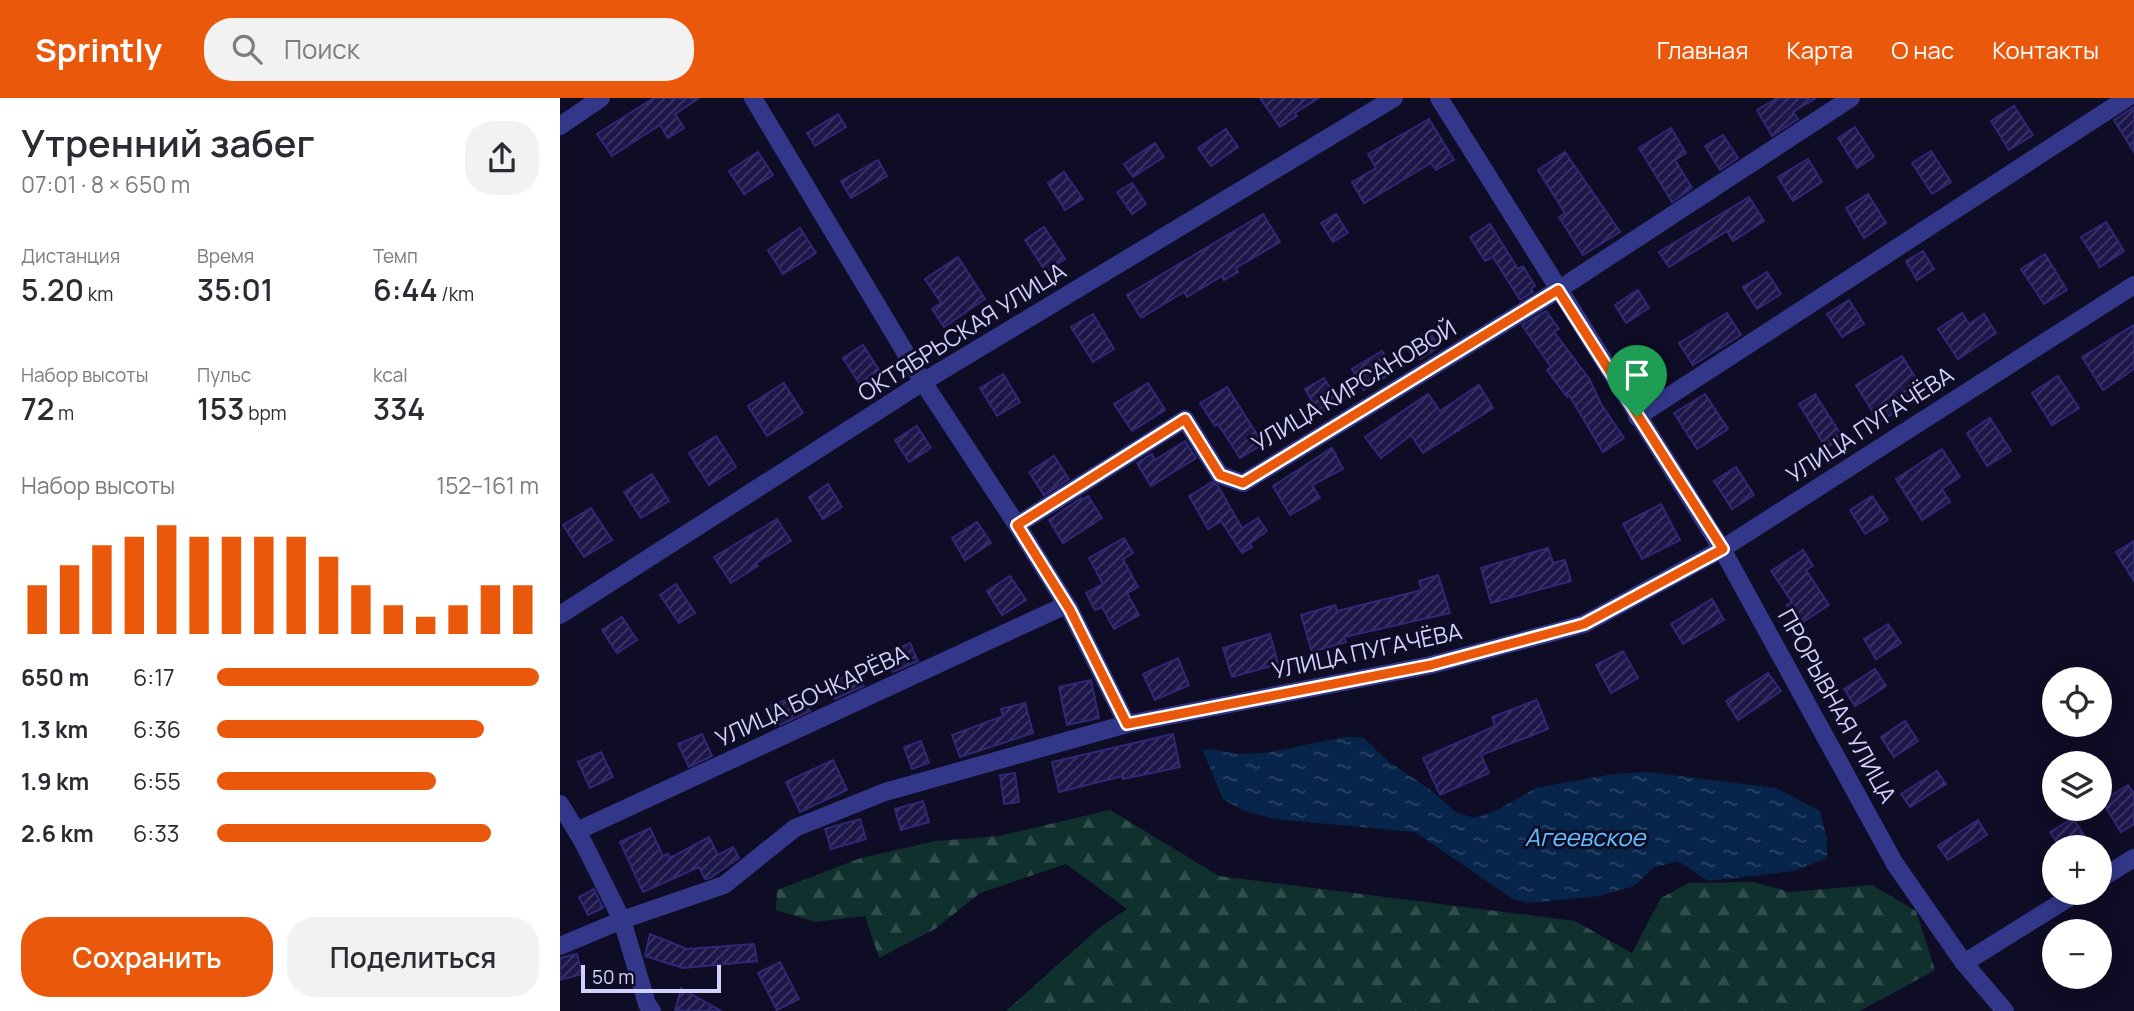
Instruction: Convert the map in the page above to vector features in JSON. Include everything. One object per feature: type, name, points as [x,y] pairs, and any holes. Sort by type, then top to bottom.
[{"type":"street","points":[[560,126],[601,98]]},
{"type":"street","points":[[753,98],[923,382],[1017,525],[1066,606],[1127,724]]},
{"type":"street","name":"ОКТЯБРЬСКАЯ УЛИЦА","points":[[560,615],[923,382],[1394,98]]},
{"type":"street","name":"ПРОРЫВНАЯ УЛИЦА","points":[[1439,98],[1637,417],[1723,549],[1895,864],[1964,963],[2006,1011]]},
{"type":"street","points":[[1558,290],[1851,98]]},
{"type":"street","points":[[1637,417],[2127,98]]},
{"type":"street","name":"УЛИЦА ПУГАЧЁВА","points":[[560,946],[622,920],[724,885],[794,828],[885,792],[1127,724],[1431,665],[1584,624],[1723,549],[2134,285]]},
{"type":"street","name":"УЛИЦА КИРСАНОВОЙ","points":[[1017,525],[1185,419],[1220,475],[1243,483],[1558,290]]},
{"type":"street","name":"УЛИЦА БОЧКАРЁВА","points":[[577,831],[1066,606]]},
{"type":"street","points":[[560,804],[577,831],[622,920],[647,1004],[652,1011]]},
{"type":"street","points":[[2112,872],[2134,858]]},
{"type":"street","points":[[1964,963],[2057,905]]},
{"type":"green space","points":[[1110,810],[1219,876],[1575,921],[1632,953],[1661,898],[1689,883],[1753,882],[1790,892],[1872,885],[1916,911],[1935,970],[1860,1011],[1006,1011],[1099,928],[1127,909],[1066,864],[980,893],[935,929],[879,958],[865,916],[815,922],[776,910],[777,890],[861,858],[936,841],[999,836]]},
{"type":"water","name":"Агеевское","points":[[1344,737],[1363,737],[1384,758],[1429,789],[1457,813],[1475,818],[1499,809],[1536,788],[1613,774],[1648,772],[1776,788],[1820,811],[1827,839],[1827,858],[1794,871],[1708,881],[1678,861],[1653,868],[1634,886],[1599,896],[1530,903],[1513,899],[1415,832],[1274,819],[1242,810],[1223,799],[1203,751],[1208,749],[1239,754],[1266,753]]},
{"type":"building","points":[[654,98],[699,98],[675,114],[684,128],[668,138],[660,125],[612,156],[597,134]]},
{"type":"building","points":[[1260,98],[1319,98],[1295,113],[1297,116],[1280,127]]},
{"type":"building","points":[[1777,98],[1816,98],[1793,112],[1798,119],[1772,136],[1757,110]]},
{"type":"building","points":[[2014,106],[2033,135],[2009,150],[1991,121]]},
{"type":"building","points":[[2134,107],[2134,152],[2114,120]]},
{"type":"building","points":[[838,114],[846,127],[815,146],[807,133]]},
{"type":"building","points":[[1429,119],[1454,160],[1436,170],[1431,163],[1364,203],[1352,182],[1376,168],[1368,154]]},
{"type":"building","points":[[1855,127],[1874,157],[1857,168],[1838,138]]},
{"type":"building","points":[[1671,128],[1686,153],[1675,160],[1692,188],[1672,202],[1639,148]]},
{"type":"building","points":[[1226,129],[1238,147],[1211,166],[1198,148]]},
{"type":"building","points":[[1723,135],[1738,158],[1720,170],[1705,146]]},
{"type":"building","points":[[1155,143],[1164,157],[1133,177],[1124,164]]},
{"type":"building","points":[[1931,151],[1951,182],[1932,194],[1912,163]]},
{"type":"building","points":[[758,152],[773,175],[744,194],[729,171]]},
{"type":"building","points":[[1565,152],[1620,232],[1583,255],[1559,217],[1565,213],[1538,170]]},
{"type":"building","points":[[1808,159],[1822,182],[1793,201],[1778,177]]},
{"type":"building","points":[[878,160],[887,176],[851,198],[841,181]]},
{"type":"building","points":[[1064,172],[1083,199],[1065,210],[1048,183]]},
{"type":"building","points":[[1132,183],[1146,204],[1132,214],[1117,192]]},
{"type":"building","points":[[1868,194],[1886,223],[1864,238],[1846,208]]},
{"type":"building","points":[[1749,197],[1764,221],[1733,241],[1727,231],[1669,267],[1659,252]]},
{"type":"building","points":[[1263,214],[1280,242],[1236,268],[1238,272],[1224,280],[1222,276],[1187,297],[1184,292],[1141,318],[1127,295]]},
{"type":"building","points":[[1336,214],[1348,233],[1333,242],[1321,223]]},
{"type":"building","points":[[2106,222],[2124,251],[2100,267],[2081,237]]},
{"type":"building","points":[[1490,224],[1518,269],[1523,266],[1535,286],[1531,289],[1533,292],[1520,300],[1493,257],[1485,261],[1470,237]]},
{"type":"building","points":[[1044,227],[1065,259],[1046,272],[1025,240]]},
{"type":"building","points":[[800,228],[816,253],[783,274],[768,250]]},
{"type":"building","points":[[1923,251],[1934,269],[1917,280],[1906,261]]},
{"type":"building","points":[[2045,254],[2067,290],[2044,304],[2021,269]]},
{"type":"building","points":[[958,257],[985,299],[944,327],[932,309],[941,303],[925,279]]},
{"type":"building","points":[[1767,272],[1781,294],[1757,309],[1743,287]]},
{"type":"building","points":[[1638,290],[1649,308],[1626,323],[1615,305]]},
{"type":"building","points":[[1849,300],[1864,324],[1842,337],[1827,314]]},
{"type":"building","points":[[1546,311],[1559,329],[1554,332],[1590,380],[1601,404],[1624,438],[1603,452],[1569,395],[1567,397],[1547,370],[1551,367],[1522,325]]},
{"type":"building","points":[[1727,313],[1741,335],[1693,365],[1679,343]]},
{"type":"building","points":[[1962,313],[1969,324],[1984,314],[1996,333],[1958,359],[1938,329]]},
{"type":"building","points":[[1093,314],[1114,349],[1093,362],[1071,327]]},
{"type":"building","points":[[2134,325],[2134,369],[2103,390],[2082,357]]},
{"type":"building","points":[[1429,331],[1439,347],[1420,359],[1410,342]]},
{"type":"building","points":[[863,345],[879,370],[859,383],[843,358]]},
{"type":"building","points":[[1382,351],[1395,371],[1364,390],[1352,369]]},
{"type":"building","points":[[1902,356],[1925,393],[1879,422],[1856,385]]},
{"type":"building","points":[[1003,374],[1020,402],[997,416],[980,388]]},
{"type":"building","points":[[2058,376],[2079,408],[2052,425],[2032,393]]},
{"type":"building","points":[[1324,378],[1339,402],[1320,414],[1305,389]]},
{"type":"building","points":[[784,383],[803,413],[767,436],[748,406]]},
{"type":"building","points":[[1148,383],[1165,410],[1132,431],[1114,404]]},
{"type":"building","points":[[1479,385],[1493,408],[1423,453],[1411,435],[1381,458],[1365,437],[1428,394],[1440,411]]},
{"type":"building","points":[[1227,387],[1263,444],[1240,458],[1218,424],[1215,426],[1200,403]]},
{"type":"building","points":[[1705,394],[1728,429],[1697,449],[1674,413]]},
{"type":"building","points":[[1815,394],[1843,438],[1826,448],[1799,404]]},
{"type":"building","points":[[1990,418],[2011,451],[1987,466],[1967,433]]},
{"type":"building","points":[[917,426],[931,448],[909,462],[895,440]]},
{"type":"building","points":[[716,436],[736,467],[709,485],[689,453]]},
{"type":"building","points":[[1185,441],[1196,458],[1151,486],[1137,463],[1152,454],[1155,460]]},
{"type":"building","points":[[1332,448],[1343,469],[1312,485],[1320,498],[1290,515],[1273,486]]},
{"type":"building","points":[[1942,449],[1960,477],[1942,489],[1950,502],[1922,520],[1896,479]]},
{"type":"building","points":[[1054,456],[1069,479],[1044,495],[1029,472]]},
{"type":"building","points":[[1736,467],[1754,495],[1732,509],[1714,481]]},
{"type":"building","points":[[652,474],[669,501],[641,518],[624,492]]},
{"type":"building","points":[[1212,482],[1218,486],[1242,528],[1258,518],[1267,531],[1250,543],[1252,547],[1242,553],[1221,521],[1208,529],[1189,496]]},
{"type":"building","points":[[828,484],[842,507],[823,519],[809,497]]},
{"type":"building","points":[[1088,496],[1102,518],[1063,543],[1049,520]]},
{"type":"building","points":[[1872,496],[1888,520],[1865,534],[1850,510]]},
{"type":"building","points":[[1661,504],[1680,540],[1642,559],[1623,524]]},
{"type":"building","points":[[591,508],[612,540],[584,557],[563,525]]},
{"type":"building","points":[[777,519],[791,541],[731,583],[714,557]]},
{"type":"building","points":[[977,522],[991,543],[965,560],[952,538]]},
{"type":"building","points":[[1124,538],[1133,553],[1123,559],[1138,587],[1127,593],[1139,615],[1114,629],[1102,607],[1095,610],[1086,593],[1103,584],[1089,558]]},
{"type":"building","points":[[2134,541],[2134,581],[2116,552]]},
{"type":"building","points":[[1548,548],[1553,563],[1565,560],[1571,581],[1491,603],[1481,568]]},
{"type":"building","points":[[1803,550],[1813,566],[1806,570],[1829,605],[1800,624],[1787,605],[1792,602],[1771,571]]},
{"type":"building","points":[[1438,575],[1450,613],[1344,637],[1346,642],[1312,652],[1301,615],[1335,605],[1337,611],[1422,590],[1419,581]]},
{"type":"building","points":[[1010,576],[1026,600],[1002,615],[987,591]]},
{"type":"building","points":[[676,584],[695,613],[679,623],[660,595]]},
{"type":"building","points":[[1712,599],[1724,620],[1683,644],[1671,624]]},
{"type":"building","points":[[622,617],[637,640],[617,653],[602,630]]},
{"type":"building","points":[[1888,624],[1901,643],[1876,659],[1864,639]]},
{"type":"building","points":[[1270,634],[1278,664],[1232,677],[1223,648]]},
{"type":"building","points":[[910,643],[918,661],[893,672],[885,655]]},
{"type":"building","points":[[1623,651],[1638,678],[1611,693],[1596,665]]},
{"type":"building","points":[[1178,658],[1189,685],[1155,700],[1143,674]]},
{"type":"building","points":[[1875,669],[1886,686],[1855,706],[1844,689]]},
{"type":"building","points":[[857,671],[864,686],[835,699],[828,684]]},
{"type":"building","points":[[1768,673],[1781,691],[1738,720],[1726,701]]},
{"type":"building","points":[[1091,680],[1099,718],[1067,725],[1059,687]]},
{"type":"building","points":[[801,693],[810,711],[780,725],[771,706]]},
{"type":"building","points":[[1537,700],[1548,729],[1481,755],[1489,773],[1440,795],[1423,758],[1495,726],[1492,717]]},
{"type":"building","points":[[1025,703],[1033,733],[960,757],[952,735],[1003,716],[1001,709]]},
{"type":"building","points":[[1905,721],[1918,741],[1894,757],[1881,737]]},
{"type":"building","points":[[702,734],[712,756],[689,767],[678,744]]},
{"type":"building","points":[[1173,734],[1180,767],[1123,779],[1123,776],[1059,792],[1052,762]]},
{"type":"building","points":[[921,741],[929,763],[912,769],[904,747]]},
{"type":"building","points":[[601,752],[613,777],[590,788],[578,762]]},
{"type":"building","points":[[833,760],[847,790],[800,812],[786,782]]},
{"type":"building","points":[[1937,771],[1946,784],[1910,807],[1901,794]]},
{"type":"building","points":[[1015,773],[1019,802],[1004,804],[1000,775]]},
{"type":"building","points":[[2128,785],[2134,794],[2134,824],[2121,832],[2112,817],[2112,795]]},
{"type":"building","points":[[923,801],[929,822],[901,830],[895,809]]},
{"type":"building","points":[[860,819],[866,839],[831,849],[825,829]]},
{"type":"building","points":[[1978,820],[1987,835],[1948,860],[1938,846]]},
{"type":"building","points":[[2068,821],[2075,821],[2084,835],[2052,835],[2050,832]]},
{"type":"building","points":[[650,828],[663,856],[668,854],[670,858],[709,837],[718,855],[733,847],[739,858],[710,878],[705,879],[699,867],[643,892],[620,842]]},
{"type":"building","points":[[594,889],[603,908],[588,915],[579,897]]},
{"type":"building","points":[[650,934],[687,949],[754,944],[757,961],[683,968],[645,956]]},
{"type":"building","points":[[577,954],[582,974],[560,980],[560,958]]},
{"type":"building","points":[[780,962],[799,999],[777,1010],[758,973]]},
{"type":"building","points":[[681,988],[721,1011],[675,1011]]},
{"type":"route","points":[[1558,290],[1637,417],[1723,549],[1584,624],[1431,665],[1127,724],[1070,610],[1017,525],[1185,419],[1220,475],[1243,483],[1558,290]]}]
